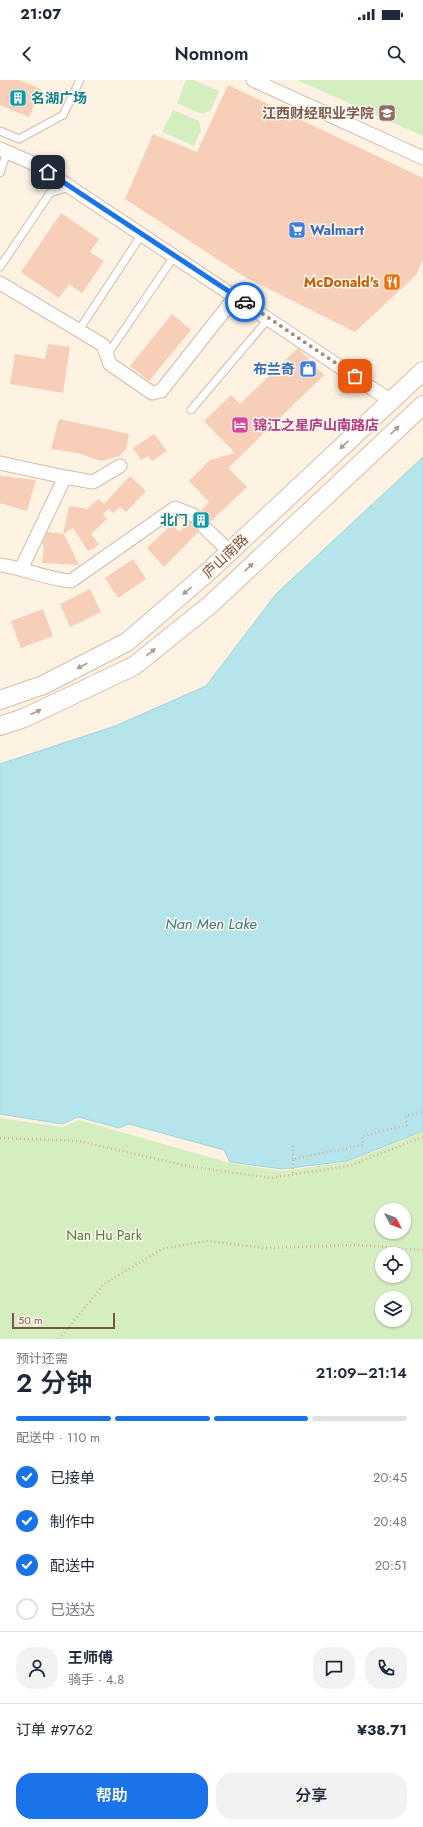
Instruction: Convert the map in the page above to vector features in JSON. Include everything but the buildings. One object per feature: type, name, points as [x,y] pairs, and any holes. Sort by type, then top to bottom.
[{"type":"main road","name":"庐山南路","points":[[0,700],[43,686],[127,642],[230,552],[392,401],[423,370]]},
{"type":"main road","name":"庐山南路","points":[[0,726],[24,718],[134,666],[211,604],[423,405]]},
{"type":"street","points":[[253,80],[423,158]]},
{"type":"street","points":[[3,150],[36,165],[175,255],[392,401]]},
{"type":"street","points":[[0,283],[103,345],[110,364],[152,393],[161,391],[236,296]]},
{"type":"street","points":[[0,463],[92,482],[120,466]]},
{"type":"street","points":[[21,569],[65,477]]},
{"type":"street","points":[[0,565],[21,569],[51,579],[71,581],[175,508],[193,515]]},
{"type":"street","points":[[205,528],[230,552]]},
{"type":"lane","points":[[0,131],[19,139],[63,115],[80,80]]},
{"type":"lane","points":[[0,173],[3,150]]},
{"type":"lane","points":[[0,267],[50,193],[70,187]]},
{"type":"lane","points":[[79,330],[142,234]]},
{"type":"lane","points":[[107,355],[175,255]]},
{"type":"lane","points":[[191,410],[269,318]]},
{"type":"path","points":[[293,1159],[363,1145],[362,1136],[407,1125],[406,1116],[423,1112]]},
{"type":"path","points":[[0,1138],[80,1141],[187,1166],[271,1178],[349,1166],[423,1137]]},
{"type":"path","points":[[293,1174],[294,1146]]},
{"type":"path","points":[[59,1339],[104,1284],[162,1249],[207,1241],[265,1248],[357,1245],[423,1250]]},
{"type":"green space","points":[[186,80],[193,80],[219,91],[211,110],[202,114],[177,103]]},
{"type":"green space","name":"江西财经职业学院","points":[[297,80],[423,80],[423,136]]},
{"type":"green space","points":[[173,110],[199,121],[201,131],[194,146],[162,132]]},
{"type":"green space","name":"Nan Hu Park","points":[[0,1118],[63,1127],[79,1120],[230,1163],[282,1171],[347,1162],[423,1132],[423,1339],[0,1339]]},
{"type":"water","name":"Nan Men Lake","points":[[423,457],[423,1131],[347,1161],[282,1169],[230,1162],[224,1150],[129,1124],[119,1128],[78,1117],[62,1124],[0,1114],[0,764],[115,726],[206,686],[276,594]]},
{"type":"way so far","points":[[245,302],[355,376]]},
{"type":"place","name":"名湖广场","points":[[18,98]]},
{"type":"place","name":"江西财经职业学院","points":[[387,113]]},
{"type":"place","name":"Walmart","points":[[297,230]]},
{"type":"place","name":"McDonald's","points":[[392,282]]},
{"type":"place","name":"布兰奇","points":[[308,369]]},
{"type":"place","name":"锦江之星庐山南路店","points":[[240,425]]},
{"type":"place","name":"北门","points":[[201,520]]},
{"type":"route","points":[[48,172],[245,302]]}]
